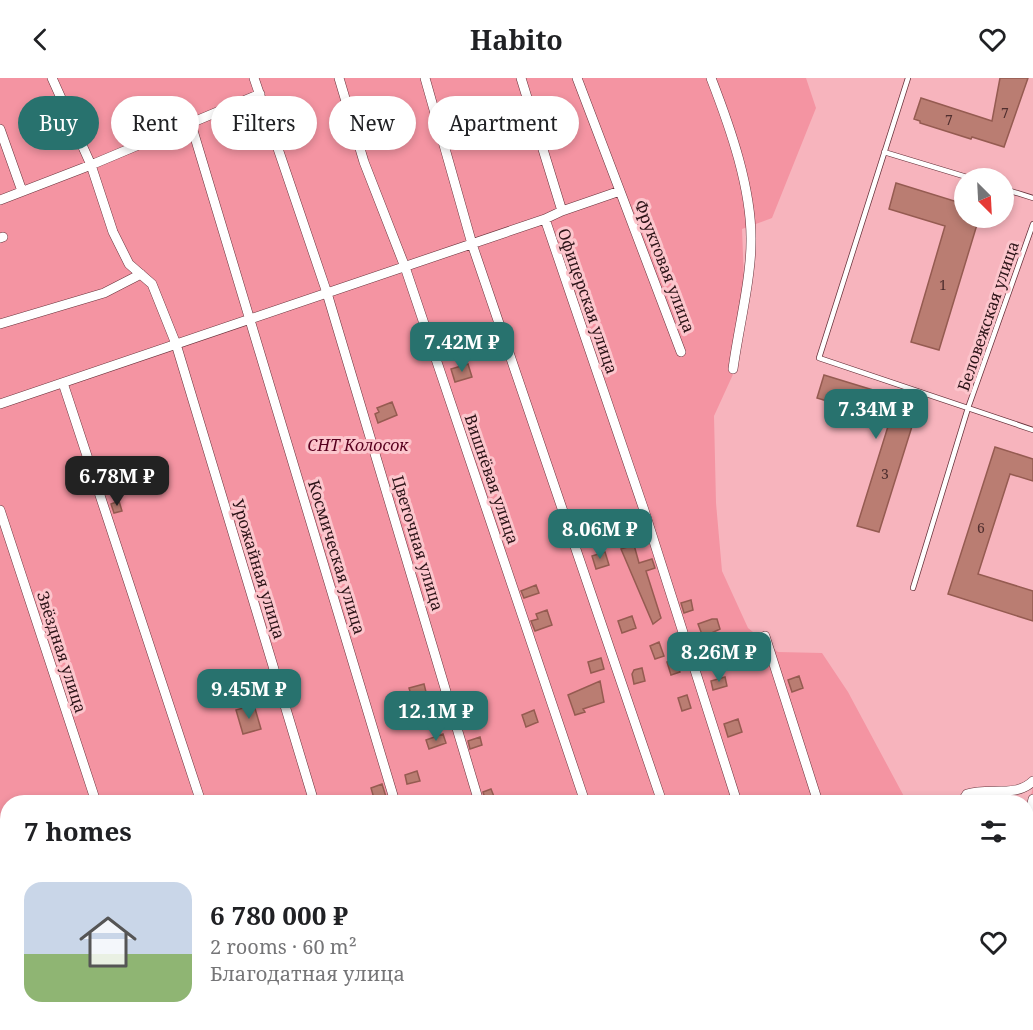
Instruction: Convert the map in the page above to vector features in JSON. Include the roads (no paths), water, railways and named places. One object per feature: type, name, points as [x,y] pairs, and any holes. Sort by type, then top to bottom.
[{"type":"street","name":"Урожайная улица","points":[[52,78],[91,165],[113,232],[129,264],[152,284],[176,344],[312,795]]},
{"type":"street","name":"Цветочная улица","points":[[254,78],[327,293],[477,795]]},
{"type":"street","name":"Вишнёвая улица","points":[[339,78],[364,162],[405,267],[583,795]]},
{"type":"street","points":[[425,78],[472,244],[660,795]]},
{"type":"street","points":[[521,78],[562,211]]},
{"type":"street","name":"Фруктовая улица","points":[[577,78],[681,352]]},
{"type":"street","points":[[711,78],[730,129],[750,217],[752,244],[733,369]]},
{"type":"street","points":[[199,121],[260,94]]},
{"type":"street","points":[[0,129],[22,191]]},
{"type":"street","points":[[0,200],[128,150]]},
{"type":"street","name":"Космическая улица","points":[[199,150],[393,795]]},
{"type":"street","points":[[545,219],[620,191]]},
{"type":"street","name":"Офицерская улица","points":[[0,404],[545,219],[644,510],[735,795]]},
{"type":"street","points":[[0,324],[104,293],[141,274]]},
{"type":"street","points":[[63,383],[199,795]]},
{"type":"street","name":"Звёздная улица","points":[[0,510],[94,795]]},
{"type":"street","points":[[765,636],[817,795]]},
{"type":"street","points":[[966,795],[984,789],[1006,792],[1028,786],[1033,781]]},
{"type":"lane","points":[[908,78],[819,358],[1033,430]]},
{"type":"lane","points":[[884,152],[954,173]]},
{"type":"lane","points":[[1014,192],[1033,198]]},
{"type":"lane","name":"Беловежская улица","points":[[913,588],[968,408],[1033,224]]},
{"type":"park label","name":"СНТ Колосок","points":[[358,445]]}]
